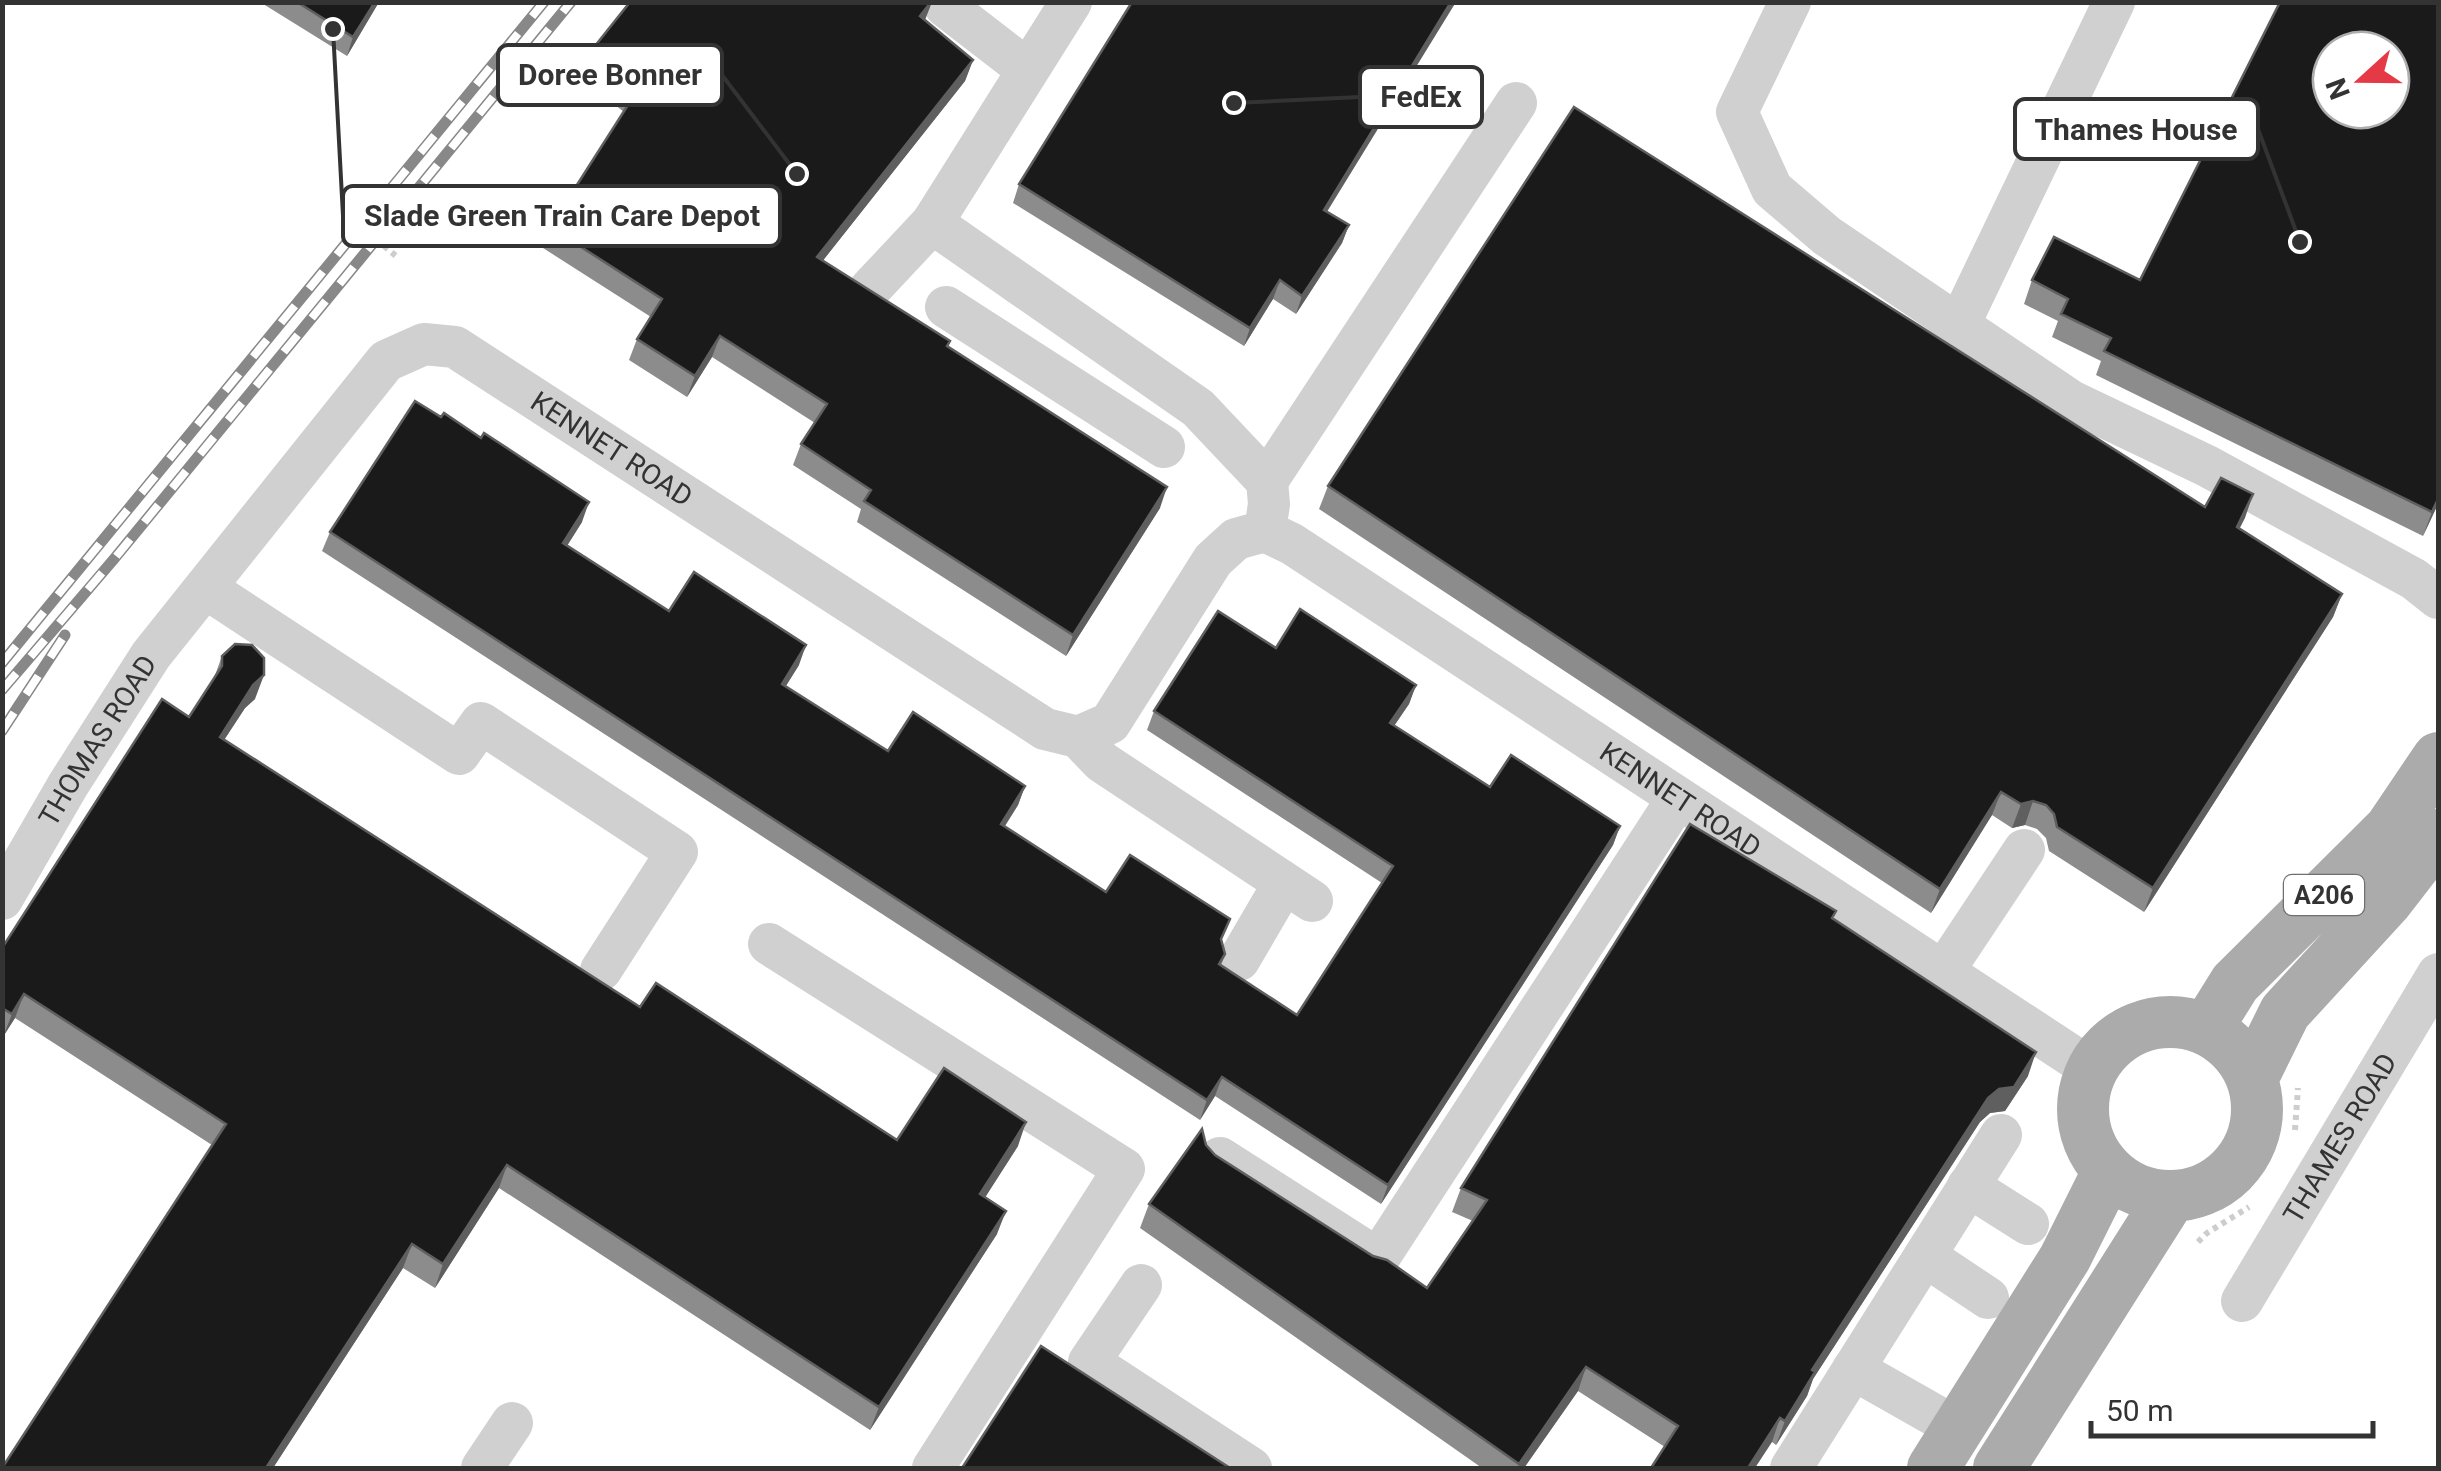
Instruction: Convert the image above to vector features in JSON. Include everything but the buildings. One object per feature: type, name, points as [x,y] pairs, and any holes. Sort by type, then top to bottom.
[{"type":"main road","name":"A206","points":[[2207,1028],[2235,983],[2390,829],[2438,758]]},
{"type":"main road","name":"A206","points":[[2275,1082],[2286,1012],[2386,902],[2438,835]]},
{"type":"main road","points":[[2166,1021],[2207,1028],[2275,1082],[2259,1108],[2256,1132],[2243,1160],[2231,1174],[2205,1190],[2170,1198],[2140,1192],[2108,1172],[2090,1146],[2082,1114],[2085,1084],[2093,1070],[2104,1050],[2128,1031],[2166,1021]]},
{"type":"main road","points":[[1945,1448],[2065,1258],[2108,1172]]},
{"type":"main road","points":[[2000,1468],[2170,1198]]},
{"type":"street","points":[[870,289],[932,223],[1071,2]]},
{"type":"street","points":[[1959,325],[2114,2]]},
{"type":"street","points":[[945,6],[1028,70]]},
{"type":"street","points":[[1773,14],[1738,112],[1772,189],[1827,236],[2071,401],[2432,580]]},
{"type":"street","points":[[1078,737],[1110,723],[1213,560],[1236,539],[1264,531],[1269,504],[1267,480],[1516,104]]},
{"type":"street","points":[[932,223],[1198,408],[1267,480]]},
{"type":"street","points":[[990,336],[1022,286]]},
{"type":"street","points":[[946,307],[1164,447]]},
{"type":"street","name":"KENNET ROAD","points":[[207,589],[386,361],[424,344],[455,347],[1045,729],[1078,737],[1102,762],[1298,892],[1240,960]]},
{"type":"street","name":"KENNET ROAD","points":[[1264,531],[1292,544],[2093,1070]]},
{"type":"street","points":[[207,589],[458,754],[481,723],[676,852],[601,970]]},
{"type":"street","name":"THOMAS ROAD","points":[[2,900],[68,784],[151,655],[207,589]]},
{"type":"street","points":[[1220,1158],[1378,1260],[1678,798]]},
{"type":"street","points":[[1943,972],[2024,850]]},
{"type":"street","points":[[769,944],[1124,1170],[933,1468]]},
{"type":"street","name":"THAMES ROAD","points":[[2242,1301],[2438,974]]},
{"type":"street","points":[[1791,1468],[2001,1136]]},
{"type":"street","points":[[1968,1186],[2028,1224]]},
{"type":"street","points":[[1925,1256],[1988,1298]]},
{"type":"street","points":[[1142,1285],[1089,1362],[1252,1468]]},
{"type":"street","points":[[1853,1369],[1945,1448]]},
{"type":"street","points":[[482,1468],[512,1423]]},
{"type":"path","points":[[384,246],[396,256]]},
{"type":"path","points":[[2275,1082],[2300,1102],[2294,1138]]},
{"type":"path","points":[[2194,1247],[2207,1233],[2260,1198]]},
{"type":"railway","points":[[2,663],[544,2]]},
{"type":"railway","points":[[2,690],[571,2]]},
{"type":"railway","points":[[2,731],[65,635]]},
{"type":"place","name":"Slade Green Train Care Depot","points":[[333,29]]},
{"type":"place","name":"FedEx","points":[[1234,103]]},
{"type":"place","name":"Doree Bonner","points":[[797,174]]},
{"type":"place","name":"Thames House","points":[[2300,242]]}]
